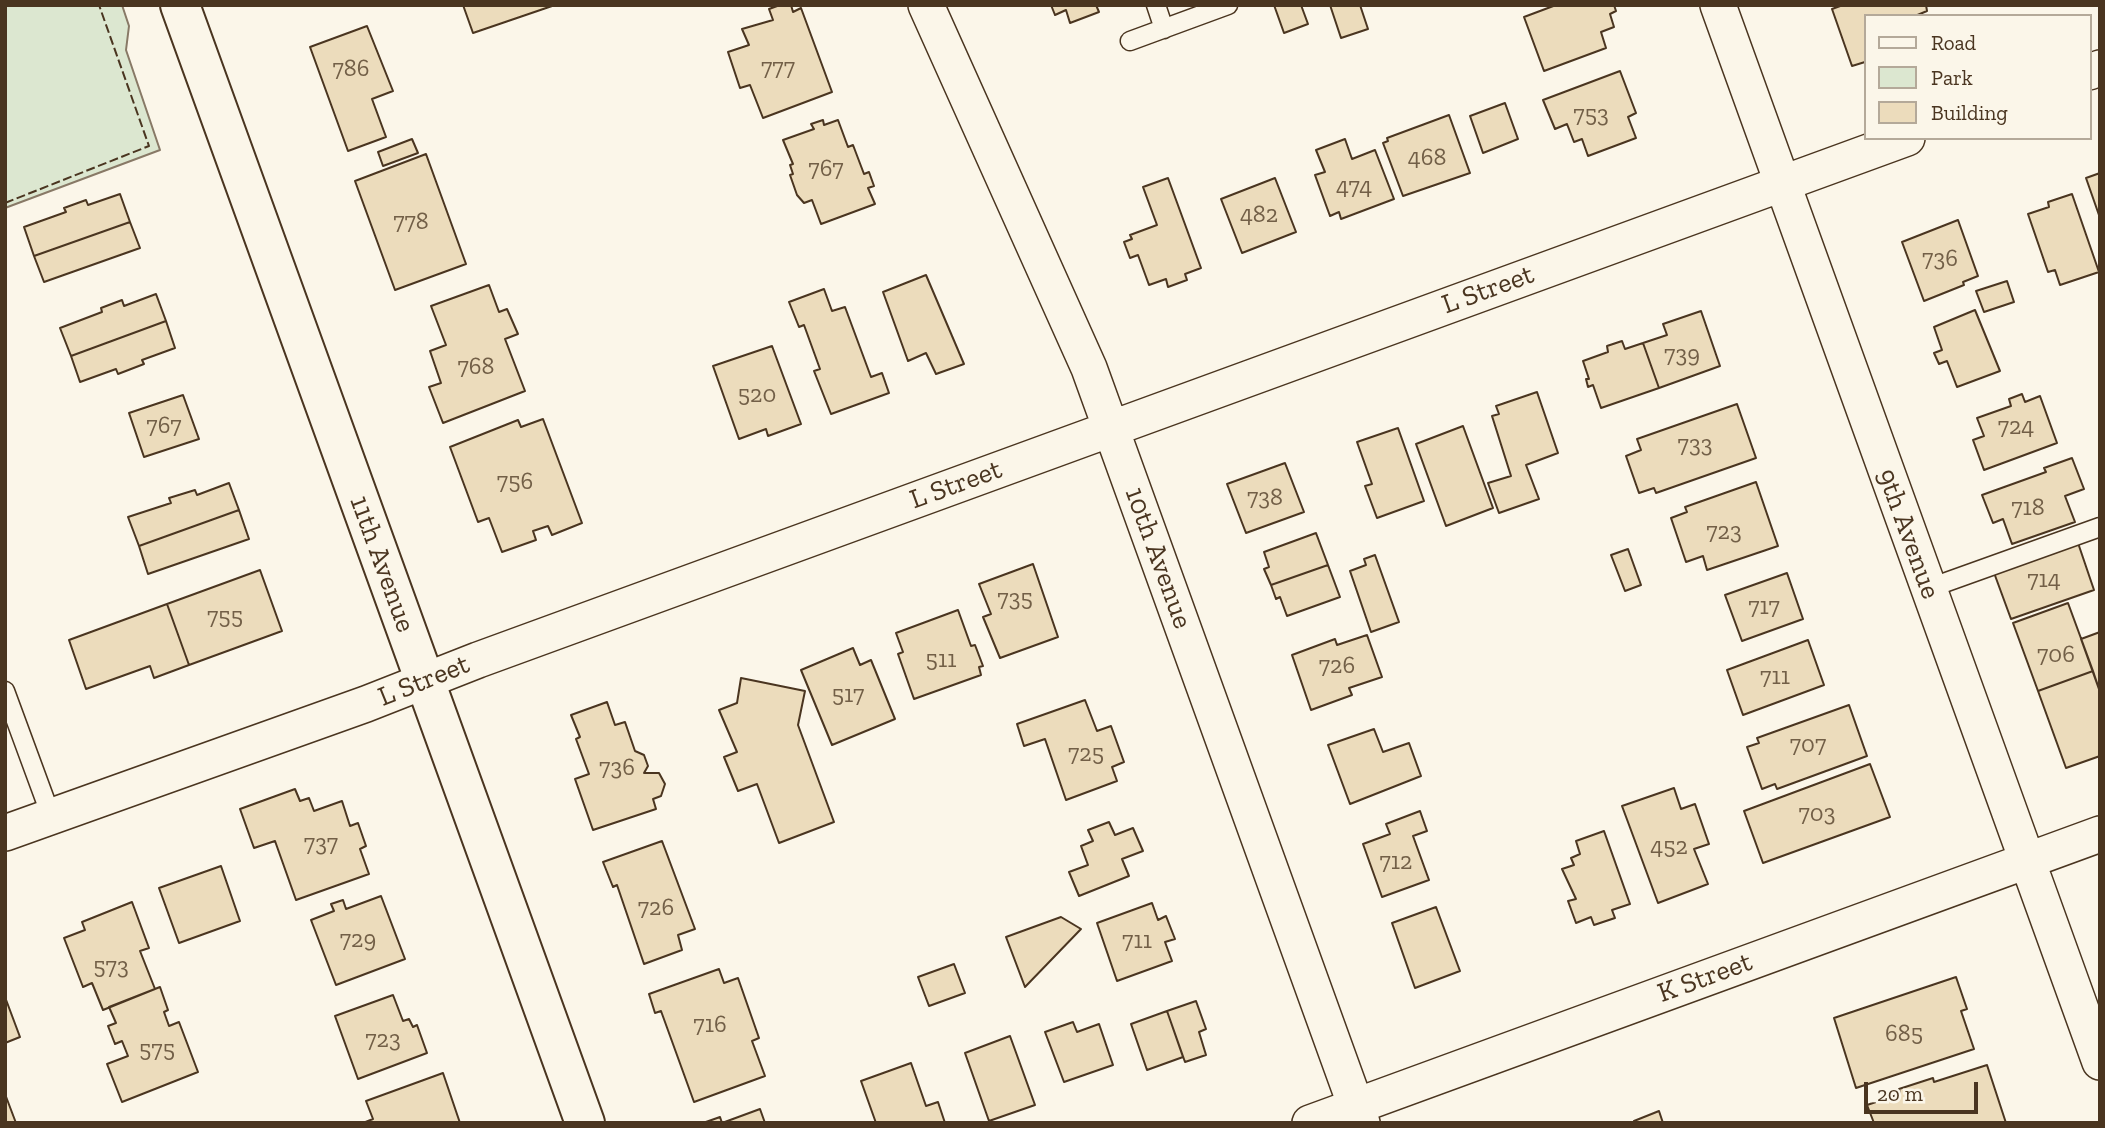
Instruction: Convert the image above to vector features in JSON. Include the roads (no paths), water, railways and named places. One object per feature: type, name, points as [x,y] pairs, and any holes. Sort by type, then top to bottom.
[{"type":"street","name":"11th Avenue","points":[[180,5],[585,1123]]},
{"type":"street","name":"10th Avenue","points":[[926,5],[1089,368],[1360,1114]]},
{"type":"street","name":"9th Avenue","points":[[1718,5],[2100,1062]]},
{"type":"street","name":"L Street","points":[[5,833],[1900,140]]},
{"type":"street","name":"K Street","points":[[1310,1123],[1360,1114],[2100,834]]},
{"type":"lane","points":[[1156,5],[1164,29]]},
{"type":"lane","points":[[1130,41],[1228,5]]},
{"type":"lane","points":[[1927,589],[2100,527]]},
{"type":"lane","points":[[5,691],[51,816]]}]
